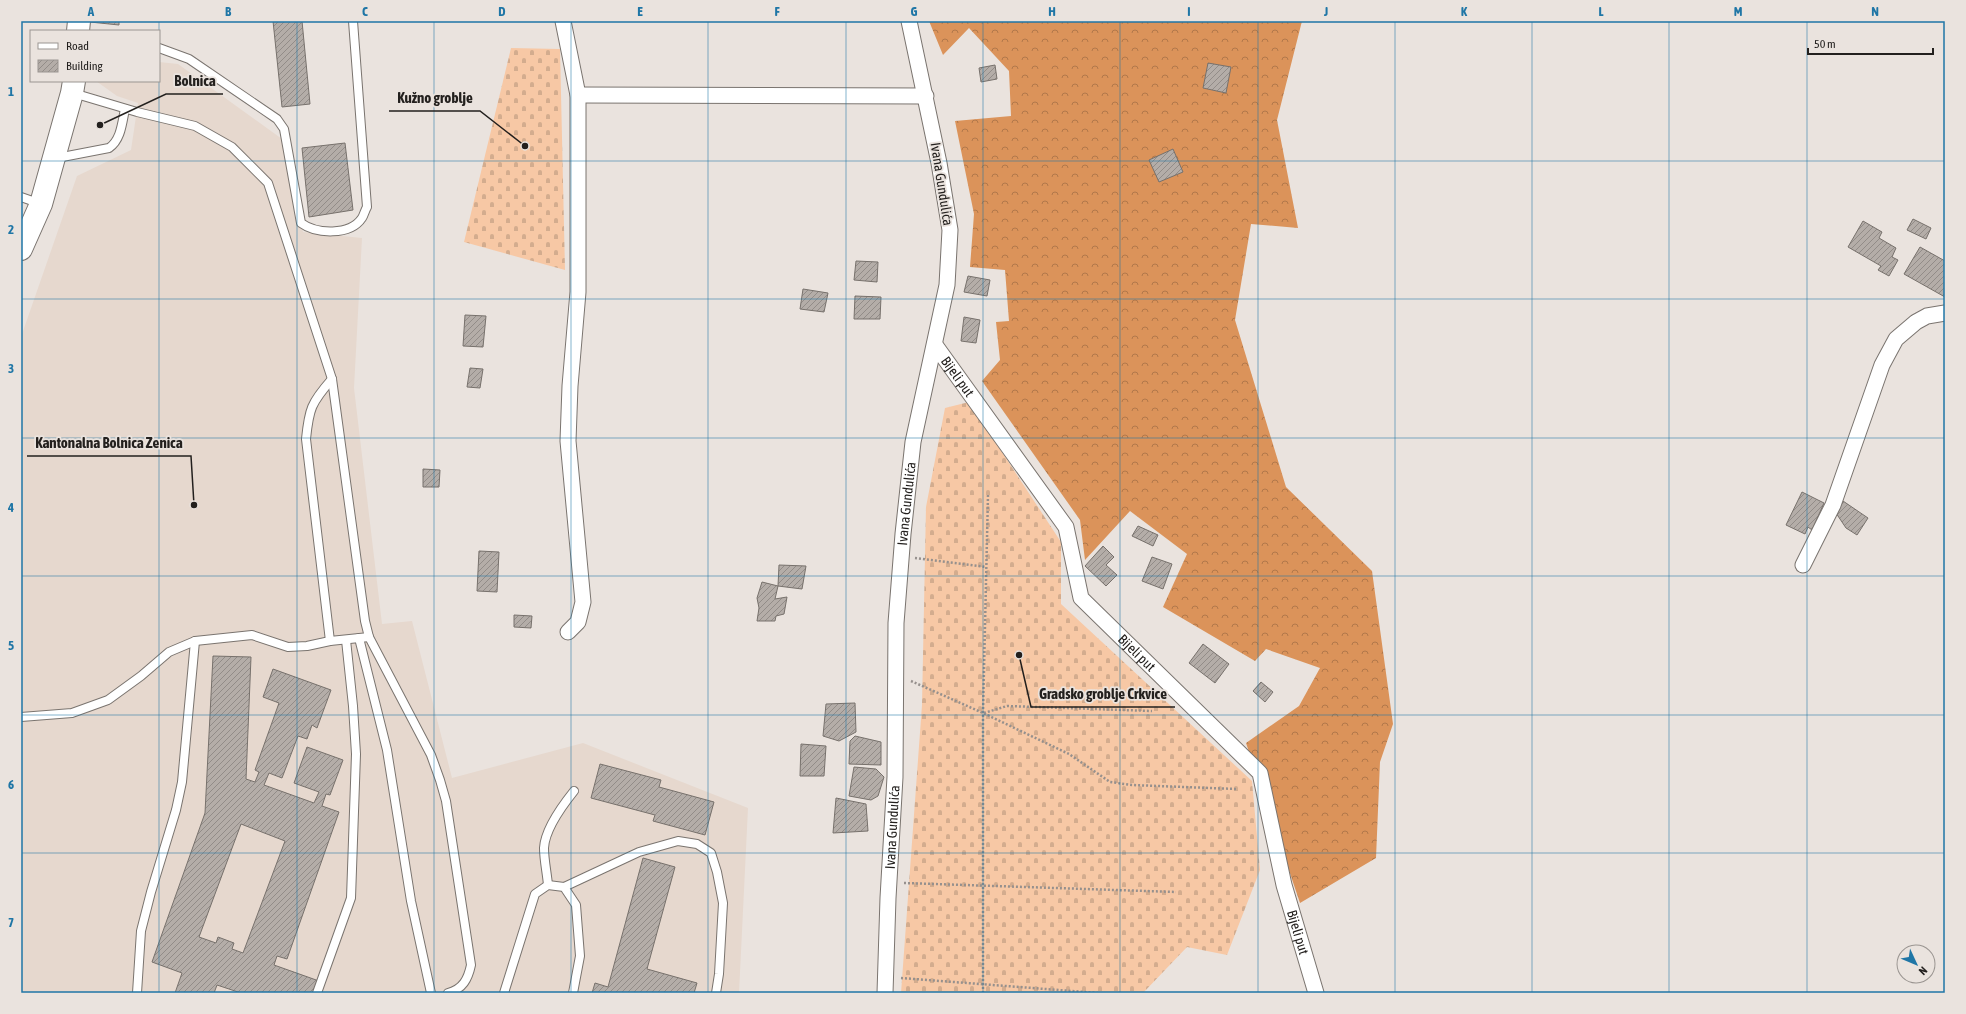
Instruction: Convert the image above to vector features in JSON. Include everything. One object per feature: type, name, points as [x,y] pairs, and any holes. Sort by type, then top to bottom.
[{"type":"main road","points":[[21,249],[41,204],[55,158],[73,87]]},
{"type":"street","points":[[563,21],[578,95],[578,292],[570,386],[568,441],[583,602],[578,622],[568,632]]},
{"type":"street","name":"Ivana Gundulića","points":[[885,993],[888,882],[895,777],[896,623],[913,442],[947,285],[950,230],[926,96],[909,21]]},
{"type":"street","points":[[578,95],[926,96]]},
{"type":"street","points":[[1803,565],[1833,505],[1882,364],[1896,339],[1916,322],[1928,316],[1945,313]]},
{"type":"street","name":"Bijeli put","points":[[935,345],[1066,527],[1081,598],[1260,773],[1284,885],[1316,993]]},
{"type":"lane","points":[[160,48],[189,59],[277,119],[284,129],[301,223],[310,230],[323,232],[338,231],[351,227],[361,219],[367,207],[353,21]]},
{"type":"lane","points":[[73,87],[125,109],[195,126],[232,147],[268,183],[332,379],[368,637],[431,754],[446,801],[471,965],[468,979],[457,990],[448,993]]},
{"type":"lane","points":[[55,158],[109,148],[117,140],[125,109]]},
{"type":"lane","points":[[21,197],[41,204]]},
{"type":"lane","points":[[330,641],[306,439],[309,412],[320,393],[332,379]]},
{"type":"lane","points":[[21,717],[72,713],[108,700],[141,676],[169,652],[195,641],[252,635],[288,647],[308,646],[330,641],[368,637]]},
{"type":"lane","points":[[359,638],[387,750],[411,901],[431,993]]},
{"type":"lane","points":[[317,993],[351,898],[356,754],[353,706],[346,640]]},
{"type":"lane","points":[[137,993],[142,931],[151,892],[176,810],[182,782],[195,641]]},
{"type":"lane","points":[[548,886],[544,847],[551,824],[561,806],[574,791]]},
{"type":"lane","points":[[504,993],[535,894],[548,886],[564,887],[639,852],[678,841],[696,844],[711,853],[718,872],[723,903],[719,974],[716,993]]},
{"type":"lane","points":[[564,887],[576,905],[580,956],[573,993]]},
{"type":"path","points":[[983,993],[983,713],[988,495]]},
{"type":"path","points":[[902,557],[986,567]]},
{"type":"path","points":[[896,674],[1069,754],[1110,782],[1132,785],[1236,789]]},
{"type":"path","points":[[983,713],[1007,706],[1152,711]]},
{"type":"path","points":[[888,882],[1176,892]]},
{"type":"path","points":[[885,977],[1098,993]]},
{"type":"shaded area","points":[[160,62],[178,64],[282,139],[303,232],[362,238],[354,388],[382,624],[412,621],[452,778],[583,743],[748,808],[739,993],[21,993],[21,337],[77,176],[131,150],[138,103],[117,96],[97,82],[160,82]]},
{"type":"green space","points":[[929,21],[1302,21],[1277,120],[1298,228],[1251,224],[1235,320],[1286,487],[1372,571],[1393,724],[1380,762],[1376,858],[1300,903],[1246,743],[1299,706],[1320,668],[1266,649],[1255,661],[1163,607],[1187,554],[1130,511],[1085,560],[1080,520],[982,381],[1000,360],[996,322],[1009,321],[1005,270],[970,267],[974,214],[955,121],[1011,116],[1009,71],[969,28],[943,55]]},
{"type":"green space","points":[[511,48],[560,49],[565,270],[464,242]]},
{"type":"green space","points":[[969,402],[1061,542],[1061,604],[1252,781],[1260,870],[1227,955],[1187,947],[1143,993],[901,993],[922,705],[926,507],[945,408]]},
{"type":"building","points":[[119,21],[119,25],[90,22]]},
{"type":"building","points":[[273,21],[302,21],[310,104],[282,107]]},
{"type":"building","points":[[1208,63],[1231,67],[1226,93],[1203,88]]},
{"type":"building","points":[[995,65],[997,79],[981,82],[979,68]]},
{"type":"building","points":[[345,143],[353,210],[309,217],[302,148]]},
{"type":"building","points":[[1173,149],[1183,172],[1159,182],[1149,160]]},
{"type":"building","points":[[1913,219],[1931,228],[1926,239],[1907,230]]},
{"type":"building","points":[[1863,221],[1882,232],[1879,238],[1896,248],[1892,257],[1898,260],[1889,276],[1878,270],[1881,266],[1848,247]]},
{"type":"building","points":[[1920,247],[1945,261],[1945,297],[1904,274]]},
{"type":"building","points":[[856,261],[878,262],[877,282],[854,280]]},
{"type":"building","points":[[968,276],[990,280],[987,296],[964,292]]},
{"type":"building","points":[[803,289],[828,293],[824,312],[800,309]]},
{"type":"building","points":[[855,296],[881,297],[880,319],[854,319]]},
{"type":"building","points":[[465,315],[486,316],[483,347],[463,346]]},
{"type":"building","points":[[964,317],[980,320],[976,343],[961,341]]},
{"type":"building","points":[[470,368],[483,369],[480,388],[467,387]]},
{"type":"building","points":[[423,469],[440,470],[439,487],[423,487]]},
{"type":"building","points":[[1802,492],[1824,503],[1812,530],[1808,527],[1805,534],[1786,525]]},
{"type":"building","points":[[1843,501],[1868,518],[1857,535],[1846,528],[1836,513]]},
{"type":"building","points":[[1138,526],[1158,535],[1153,546],[1132,536]]},
{"type":"building","points":[[1103,546],[1114,557],[1106,565],[1117,575],[1106,586],[1085,566]]},
{"type":"building","points":[[479,551],[499,552],[497,592],[477,591]]},
{"type":"building","points":[[1152,557],[1172,564],[1163,589],[1142,581]]},
{"type":"building","points":[[779,565],[806,566],[802,589],[778,586]]},
{"type":"building","points":[[762,582],[778,586],[775,599],[787,597],[784,614],[776,616],[775,621],[757,621],[759,608],[757,598]]},
{"type":"building","points":[[514,615],[532,616],[531,628],[514,627]]},
{"type":"building","points":[[1203,644],[1229,664],[1215,683],[1189,663]]},
{"type":"building","points":[[213,656],[251,657],[246,779],[255,782],[259,772],[255,770],[279,703],[263,697],[273,669],[331,690],[317,728],[312,725],[307,739],[298,736],[282,778],[269,773],[264,785],[314,803],[319,792],[294,783],[307,747],[343,760],[330,795],[326,794],[322,806],[339,812],[287,959],[277,956],[274,965],[319,981],[315,993],[241,993],[217,985],[214,993],[175,993],[182,973],[152,962],[205,813]],"holes":[[[241,824],[285,841],[243,953],[232,949],[234,943],[218,937],[216,943],[199,937]]]},
{"type":"building","points":[[1261,682],[1273,692],[1265,702],[1253,691]]},
{"type":"building","points":[[855,703],[856,732],[839,741],[823,736],[826,704]]},
{"type":"building","points":[[855,736],[881,742],[881,765],[849,764],[850,741]]},
{"type":"building","points":[[801,744],[826,746],[824,776],[800,776]]},
{"type":"building","points":[[600,764],[661,780],[659,787],[714,802],[705,835],[653,821],[655,815],[591,798]]},
{"type":"building","points":[[854,767],[876,769],[884,777],[878,796],[871,800],[849,796]]},
{"type":"building","points":[[836,798],[866,804],[868,831],[833,833]]},
{"type":"building","points":[[643,858],[675,867],[647,969],[697,983],[694,993],[592,993],[595,983],[608,987]]},
{"type":"place","name":"Bolnica","points":[[100,125]]},
{"type":"place","name":"Kužno groblje","points":[[525,146]]},
{"type":"place","name":"Kantonalna Bolnica Zenica","points":[[194,505]]},
{"type":"place","name":"Gradsko groblje Crkvice","points":[[1019,655]]}]
